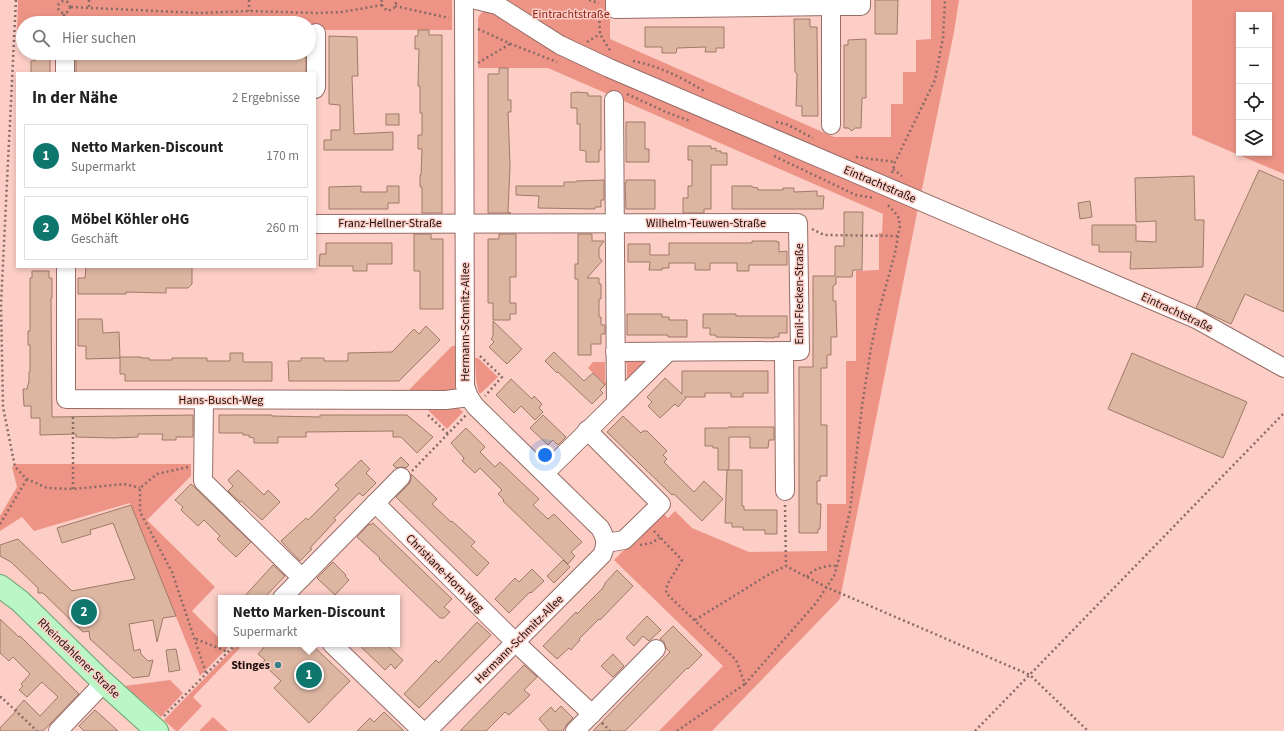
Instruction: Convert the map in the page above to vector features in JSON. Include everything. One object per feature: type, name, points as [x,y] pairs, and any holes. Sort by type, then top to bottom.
[{"type":"main road","name":"Rheindahlener Straße","points":[[0,586],[20,601],[103,682],[155,729]]},
{"type":"street","name":"Hermann-Schmitz-Allee","points":[[464,0],[465,386],[472,401]]},
{"type":"street","name":"Eintrachtstraße","points":[[476,0],[497,5],[560,45],[883,193],[1196,320],[1284,368]]},
{"type":"street","points":[[610,4],[615,9],[861,6],[861,0]]},
{"type":"street","points":[[831,6],[831,125]]},
{"type":"street","points":[[316,33],[316,88]]},
{"type":"street","points":[[65,60],[65,72]]},
{"type":"street","points":[[616,402],[614,222],[619,96]]},
{"type":"street","name":"Wilhelm-Teuwen-Straße","points":[[465,223],[798,223]]},
{"type":"street","name":"Franz-Hellner-Straße","points":[[316,224],[465,223]]},
{"type":"street","name":"Emil-Flecken-Straße","points":[[615,352],[800,351],[798,223]]},
{"type":"street","points":[[66,268],[66,399],[74,400]]},
{"type":"street","name":"Emil-Flecken-Straße","points":[[784,351],[785,491]]},
{"type":"street","points":[[545,473],[668,352]]},
{"type":"street","name":"Hans-Busch-Weg","points":[[74,400],[472,401]]},
{"type":"street","points":[[204,400],[202,481],[302,578]]},
{"type":"street","points":[[472,401],[600,528],[605,537],[606,543],[624,540],[662,504],[587,430]]},
{"type":"street","points":[[286,595],[401,477]]},
{"type":"street","name":"Christiane-Horn-Weg","points":[[375,503],[515,642],[592,714]]},
{"type":"street","name":"Hermann-Schmitz-Allee","points":[[427,731],[602,555],[606,543]]},
{"type":"street","points":[[335,647],[422,731]]},
{"type":"street","points":[[575,731],[656,649]]},
{"type":"street","points":[[58,731],[103,682]]},
{"type":"path","points":[[16,0],[1,304],[3,407],[14,467],[27,479],[47,488],[73,489],[124,484],[140,488]]},
{"type":"path","points":[[57,0],[60,3]]},
{"type":"path","points":[[89,0],[89,8]]},
{"type":"path","points":[[249,0],[249,12]]},
{"type":"path","points":[[382,0],[384,9],[388,11],[392,10],[395,6],[395,0]]},
{"type":"path","points":[[590,0],[610,4],[600,34],[585,43],[590,46]]},
{"type":"path","points":[[677,731],[745,684],[816,603],[834,576],[850,511],[862,406],[871,348],[878,311],[895,253],[900,225],[898,216],[890,206],[883,193],[895,162],[935,80],[943,38],[946,0]]},
{"type":"path","points":[[60,3],[63,1],[67,2],[71,7],[200,13],[342,12],[382,5]]},
{"type":"path","points":[[60,3],[58,9],[64,14],[69,12],[71,7]]},
{"type":"path","points":[[395,6],[464,23],[510,44],[561,63]]},
{"type":"path","points":[[600,34],[614,57],[608,54]]},
{"type":"path","points":[[464,71],[510,44]]},
{"type":"path","points":[[630,60],[650,64],[678,76],[710,94]]},
{"type":"path","points":[[619,96],[693,122]]},
{"type":"path","points":[[773,121],[786,124],[818,140]]},
{"type":"path","points":[[774,156],[856,195],[883,193]]},
{"type":"path","points":[[854,156],[895,162]]},
{"type":"path","points":[[798,223],[824,235],[898,236]]},
{"type":"path","points":[[401,477],[406,478],[448,434],[472,401],[502,377],[478,354],[465,353]]},
{"type":"path","points":[[73,489],[74,400]]},
{"type":"path","points":[[420,400],[419,407],[448,434]]},
{"type":"path","points":[[975,731],[1284,413]]},
{"type":"path","points":[[140,488],[157,474],[183,468],[203,467]]},
{"type":"path","points":[[0,524],[27,479]]},
{"type":"path","points":[[140,488],[140,512],[172,572],[206,674]]},
{"type":"path","points":[[785,491],[786,566]]},
{"type":"path","points":[[644,521],[682,560],[667,584],[666,593],[736,660],[745,684]]},
{"type":"path","points":[[807,577],[812,571],[829,565],[837,566]]},
{"type":"path","points":[[786,566],[826,587],[1030,675],[1088,731]]},
{"type":"path","points":[[695,620],[771,573],[786,566]]},
{"type":"path","points":[[195,639],[228,652]]},
{"type":"path","points":[[155,729],[233,647]]},
{"type":"path","points":[[0,698],[1,697],[37,731]]},
{"type":"green space","points":[[18,0],[452,0],[452,30],[316,30],[316,16],[17,16]]},
{"type":"green space","points":[[502,0],[610,0],[610,39],[834,137],[891,137],[891,104],[903,104],[903,72],[916,72],[916,40],[931,39],[931,0],[959,0],[954,32],[921,194],[563,39]]},
{"type":"green space","points":[[1192,0],[1284,0],[1284,174],[1242,156],[1272,156],[1272,12],[1236,12],[1236,154],[1192,135]]},
{"type":"green space","points":[[487,11],[493,12],[918,208],[840,599],[712,731],[659,731],[723,666],[614,560],[662,512],[668,518],[675,511],[692,528],[749,552],[827,551],[827,504],[846,504],[846,361],[856,361],[856,271],[879,270],[879,233],[882,233],[883,214],[548,68],[478,68],[478,19],[481,14]]},
{"type":"green space","points":[[452,346],[456,346],[456,387],[450,395],[413,395],[409,390]]},
{"type":"green space","points":[[627,356],[628,361],[648,361],[655,356],[627,382],[627,363],[622,362]]},
{"type":"green space","points":[[475,358],[478,358],[498,377],[481,393],[479,393],[476,380]]},
{"type":"green space","points":[[593,362],[605,362],[605,382],[610,383],[611,390],[588,368]]},
{"type":"green space","points":[[423,405],[455,405],[463,412],[447,429]]},
{"type":"green space","points":[[16,464],[191,464],[191,476],[147,520],[215,587],[192,611],[218,637],[218,647],[228,647],[200,676],[130,503],[34,531],[22,517],[0,531],[0,516],[17,487],[12,467]]},
{"type":"green space","points":[[235,647],[240,648],[193,697],[202,706],[178,731],[176,731],[164,720]]},
{"type":"green space","points":[[170,680],[183,693],[161,717],[124,686]]},
{"type":"green space","points":[[213,717],[228,731],[199,731]]},
{"type":"building","points":[[875,0],[898,0],[897,34],[875,34]]},
{"type":"building","points":[[794,19],[810,19],[810,27],[817,27],[818,116],[802,116],[802,106],[796,106],[797,74],[795,72]]},
{"type":"building","points":[[645,27],[724,27],[724,48],[716,48],[716,52],[705,52],[706,47],[677,48],[676,53],[662,53],[662,47],[645,47]]},
{"type":"building","points":[[418,30],[429,30],[429,35],[442,35],[442,213],[422,213],[422,187],[420,187],[420,175],[422,149],[418,149],[418,135],[422,135],[422,113],[420,113],[420,86],[418,86],[419,49],[415,49],[415,36],[418,36]]},
{"type":"building","points":[[329,36],[357,37],[358,76],[352,76],[354,134],[393,132],[393,150],[324,150],[324,140],[331,140],[331,130],[340,130],[340,105],[329,104]]},
{"type":"building","points":[[866,39],[866,98],[862,98],[861,128],[855,128],[852,131],[848,128],[844,128],[844,45],[848,45],[848,40]]},
{"type":"building","points":[[50,60],[50,72],[31,72],[31,61]]},
{"type":"building","points":[[76,60],[306,60],[306,72],[76,72]]},
{"type":"building","points":[[499,68],[508,68],[508,100],[511,100],[511,112],[508,112],[510,165],[508,212],[511,213],[488,213],[488,74],[499,74]]},
{"type":"building","points":[[571,93],[588,93],[588,96],[601,96],[601,150],[599,150],[599,162],[586,162],[586,151],[580,150],[580,124],[577,124],[577,108],[571,108]]},
{"type":"building","points":[[386,114],[399,114],[399,125],[386,125]]},
{"type":"building","points":[[626,122],[645,122],[645,149],[649,149],[649,162],[626,162]]},
{"type":"building","points":[[688,146],[711,146],[711,149],[716,148],[716,151],[727,153],[727,165],[711,165],[711,209],[704,209],[704,213],[683,213],[683,198],[688,198],[688,186],[692,186],[692,160],[688,160]]},
{"type":"building","points":[[1259,170],[1284,181],[1284,312],[1245,294],[1231,324],[1196,308]]},
{"type":"building","points":[[1194,176],[1195,220],[1204,220],[1203,267],[1130,269],[1131,252],[1099,252],[1099,245],[1092,245],[1092,225],[1136,225],[1136,241],[1156,242],[1156,221],[1136,222],[1135,178]]},
{"type":"building","points":[[604,180],[604,200],[601,200],[601,207],[595,207],[595,209],[538,208],[539,196],[516,195],[516,186],[564,186],[564,182]]},
{"type":"building","points":[[626,180],[655,180],[655,209],[626,209]]},
{"type":"building","points":[[361,186],[361,192],[387,192],[387,186],[399,186],[399,203],[388,203],[388,209],[329,209],[329,187]]},
{"type":"building","points":[[732,186],[752,186],[758,188],[758,190],[783,190],[783,188],[794,188],[794,192],[817,191],[817,196],[824,196],[823,209],[732,209]]},
{"type":"building","points":[[1090,201],[1092,217],[1080,219],[1078,203]]},
{"type":"building","points":[[844,212],[863,212],[862,270],[853,270],[852,277],[836,277],[836,284],[833,286],[833,301],[836,301],[837,337],[831,337],[831,355],[827,355],[827,368],[821,368],[821,425],[827,425],[827,476],[820,476],[820,481],[817,481],[817,504],[821,504],[820,529],[818,529],[818,533],[799,533],[799,367],[813,367],[813,276],[835,276],[835,246],[844,246]]},
{"type":"building","points":[[414,234],[431,234],[431,239],[443,239],[443,309],[420,309],[420,271],[414,271]]},
{"type":"building","points":[[499,234],[516,234],[516,277],[510,277],[510,303],[516,303],[516,314],[510,314],[510,320],[493,320],[493,303],[488,303],[488,239],[499,239]]},
{"type":"building","points":[[578,234],[592,234],[592,241],[604,241],[599,248],[599,257],[602,261],[587,278],[599,278],[599,284],[601,284],[601,299],[599,299],[599,317],[601,317],[601,325],[605,325],[605,334],[601,334],[601,344],[591,344],[591,355],[578,355],[578,279],[575,279],[575,264],[578,264]]},
{"type":"building","points":[[752,241],[779,242],[779,252],[787,251],[787,265],[749,265],[749,271],[737,271],[737,263],[710,263],[710,270],[695,270],[695,263],[669,263],[669,268],[662,268],[662,270],[649,270],[650,262],[628,262],[628,244],[650,244],[650,255],[669,255],[669,243],[752,243]]},
{"type":"building","points":[[326,243],[392,243],[392,264],[367,264],[367,271],[353,271],[353,266],[319,266],[320,254],[326,254]]},
{"type":"building","points":[[86,268],[192,268],[192,284],[188,288],[166,288],[166,293],[126,292],[126,294],[78,294],[78,278],[85,278]]},
{"type":"building","points":[[32,271],[49,271],[49,278],[52,278],[52,417],[193,415],[193,437],[176,437],[176,440],[162,440],[163,434],[138,434],[138,437],[113,438],[76,437],[76,434],[40,435],[40,418],[31,418],[31,406],[24,406],[23,389],[27,389],[30,372],[30,345],[28,345],[28,331],[30,331],[30,278],[32,278]]},
{"type":"building","points":[[627,314],[662,314],[662,317],[669,317],[669,320],[687,320],[687,337],[668,337],[668,335],[627,335]]},
{"type":"building","points":[[703,314],[736,314],[736,316],[787,316],[787,333],[779,333],[779,337],[774,338],[716,337],[716,335],[710,335],[710,328],[703,328]]},
{"type":"building","points":[[78,319],[102,319],[103,333],[119,332],[120,358],[86,359],[86,346],[78,346]]},
{"type":"building","points":[[493,321],[522,349],[507,364],[489,347],[494,342],[491,339],[493,336]]},
{"type":"building","points":[[426,326],[440,340],[399,381],[289,381],[288,361],[301,361],[301,358],[324,358],[324,361],[348,361],[348,353],[392,352],[414,329],[419,334]]},
{"type":"building","points":[[554,352],[584,381],[593,373],[605,385],[600,390],[603,393],[592,404],[545,361]]},
{"type":"building","points":[[230,353],[243,353],[243,362],[272,362],[272,381],[125,381],[125,374],[120,374],[120,357],[141,357],[149,358],[149,360],[172,360],[172,358],[207,358],[207,361],[230,361]]},
{"type":"building","points":[[1132,353],[1247,402],[1223,458],[1108,409]]},
{"type":"building","points":[[682,371],[768,371],[768,393],[743,393],[743,397],[731,397],[731,393],[705,393],[705,397],[685,397],[686,398],[678,407],[675,404],[660,418],[648,406],[652,402],[647,397],[665,378],[682,394]]},
{"type":"building","points":[[511,379],[532,399],[534,396],[542,404],[539,408],[543,412],[535,420],[521,406],[514,413],[496,395]]},
{"type":"building","points":[[219,415],[320,417],[320,415],[407,415],[433,437],[417,453],[401,437],[393,437],[393,431],[306,432],[306,437],[278,437],[278,443],[254,443],[254,438],[249,437],[249,435],[243,435],[243,433],[219,433]]},
{"type":"building","points":[[543,415],[566,437],[558,445],[553,440],[548,445],[530,428]]},
{"type":"building","points":[[623,416],[641,433],[643,431],[647,431],[667,451],[663,455],[667,459],[664,462],[694,492],[704,481],[723,499],[702,521],[674,494],[672,495],[607,432]]},
{"type":"building","points":[[774,427],[774,440],[769,440],[768,448],[750,448],[750,437],[729,437],[729,470],[718,470],[718,448],[713,448],[713,446],[705,446],[705,428]]},
{"type":"building","points":[[466,428],[485,447],[480,452],[495,467],[500,462],[539,499],[533,505],[548,519],[554,514],[582,542],[571,552],[575,556],[568,564],[503,501],[504,500],[498,494],[502,490],[480,468],[475,473],[462,461],[464,458],[451,443]]},
{"type":"building","points":[[401,457],[409,465],[406,468],[396,468],[393,465]]},
{"type":"building","points":[[361,460],[370,469],[366,473],[376,483],[363,496],[359,493],[334,518],[336,520],[300,561],[281,541],[306,518],[308,520],[339,489],[335,485]]},
{"type":"building","points":[[238,470],[264,495],[268,490],[280,502],[262,520],[228,491],[233,486],[228,480]]},
{"type":"building","points":[[727,470],[742,470],[742,506],[744,506],[744,510],[777,510],[777,534],[765,534],[765,530],[743,530],[743,527],[732,527],[732,523],[725,523]]},
{"type":"building","points":[[411,474],[437,499],[432,504],[475,542],[471,546],[489,563],[477,576],[396,497],[409,484]]},
{"type":"building","points":[[191,484],[251,542],[236,557],[217,539],[220,536],[204,520],[198,526],[181,510],[183,507],[175,500]]},
{"type":"building","points":[[131,505],[176,616],[163,618],[157,642],[153,620],[129,624],[134,651],[140,649],[141,654],[148,661],[153,660],[149,676],[133,678],[90,639],[89,631],[83,632],[43,593],[38,593],[38,588],[11,562],[0,556],[0,545],[18,539],[72,591],[135,579],[113,523],[90,530],[91,534],[62,543],[57,528]]},
{"type":"building","points":[[373,523],[452,599],[444,607],[450,612],[444,618],[440,618],[357,537],[369,524],[370,525]]},
{"type":"building","points":[[563,560],[570,567],[554,583],[547,576]]},
{"type":"building","points":[[333,562],[349,580],[335,595],[317,578]]},
{"type":"building","points":[[273,565],[285,576],[267,595],[246,595]]},
{"type":"building","points":[[532,569],[544,581],[531,593],[530,592],[509,613],[495,599],[515,578],[519,582]]},
{"type":"building","points":[[617,570],[633,586],[579,639],[580,640],[571,650],[569,648],[557,659],[543,646],[576,612],[577,614],[602,589],[605,583]]},
{"type":"building","points":[[647,616],[661,630],[649,641],[643,636],[634,646],[626,638]]},
{"type":"building","points":[[0,619],[19,637],[20,636],[79,694],[43,731],[0,731],[0,728],[24,700],[40,716],[58,697],[42,682],[27,697],[19,690],[23,686],[21,684],[30,674],[13,657],[9,661],[0,653]]},
{"type":"building","points":[[477,622],[491,635],[419,708],[404,694],[436,660],[439,663]]},
{"type":"building","points":[[673,626],[702,655],[688,669],[687,668],[625,731],[593,731],[670,652],[666,648],[664,642],[660,639]]},
{"type":"building","points":[[264,647],[314,647],[350,681],[309,723],[274,688],[281,681],[262,663],[265,660],[258,654]]},
{"type":"building","points":[[361,647],[389,647],[403,660],[395,669],[391,664],[385,670]]},
{"type":"building","points":[[176,649],[180,670],[169,672],[166,650]]},
{"type":"building","points":[[613,654],[624,666],[613,677],[601,666]]},
{"type":"building","points":[[524,665],[537,677],[524,690],[530,695],[509,715],[505,712],[486,731],[460,731]]},
{"type":"building","points":[[561,706],[573,718],[563,731],[549,731],[539,719],[551,707],[555,712]]},
{"type":"building","points":[[95,710],[118,731],[84,731],[79,726]]},
{"type":"building","points":[[384,712],[404,731],[357,731],[370,718],[374,722]]},
{"type":"place","name":"Möbel Köhler oHG","points":[[84,612]]},
{"type":"place","name":"Stinges","points":[[278,665]]},
{"type":"place","name":"Netto Marken-Discount","points":[[309,675]]}]
